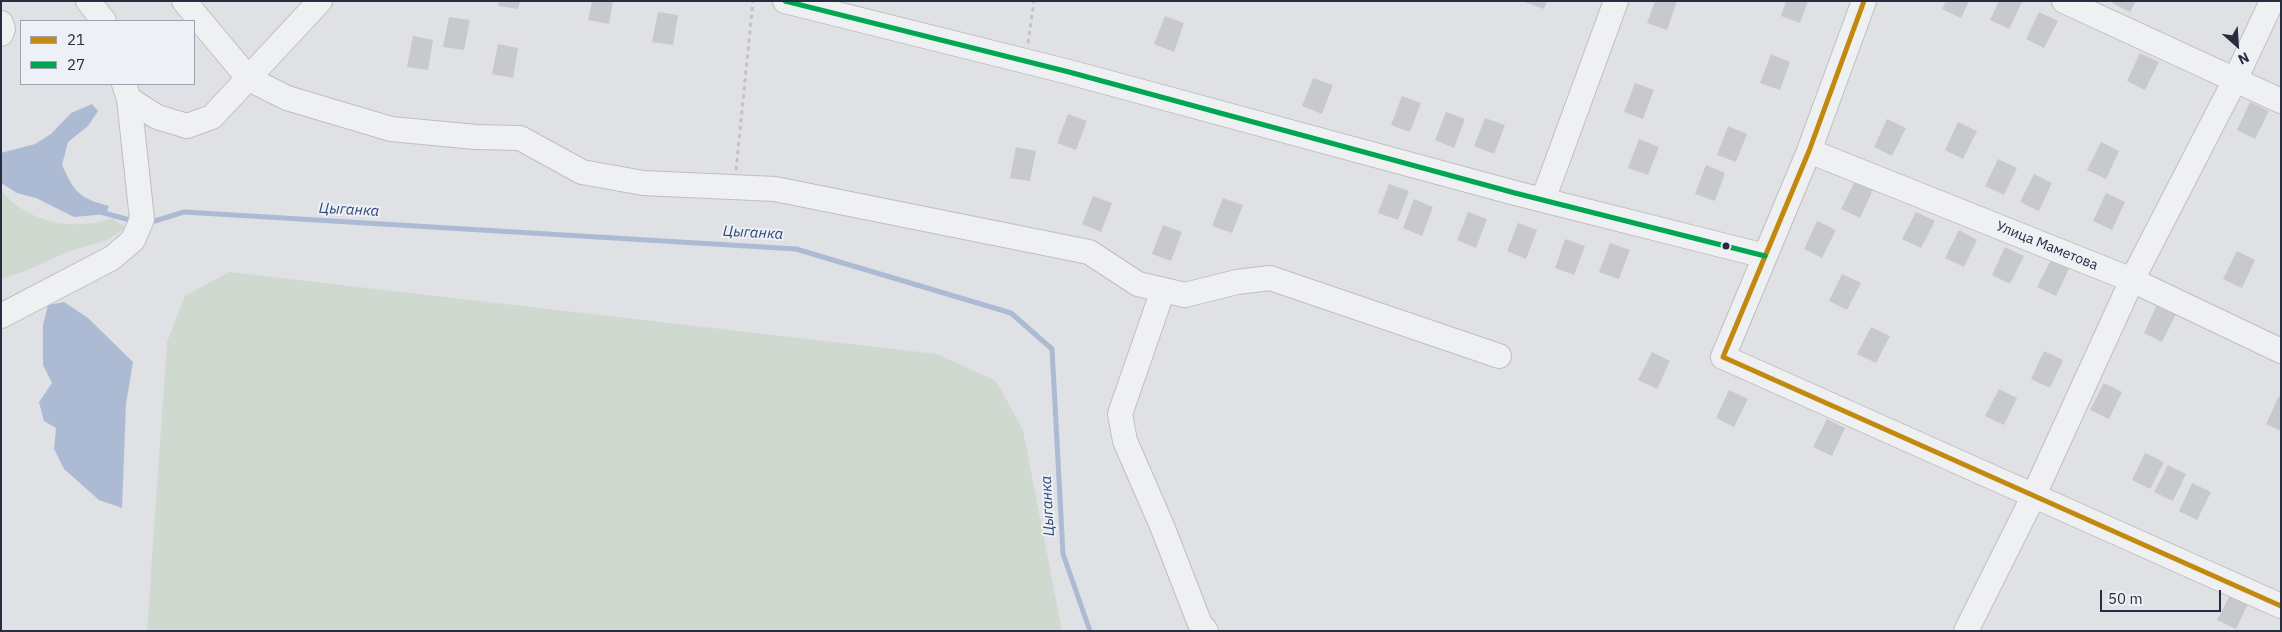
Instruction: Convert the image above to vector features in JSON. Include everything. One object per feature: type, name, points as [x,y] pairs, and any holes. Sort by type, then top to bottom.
[{"type":"street","points":[[88,1],[103,20]]},
{"type":"street","points":[[184,1],[249,78],[287,98],[391,129],[476,137],[520,138],[582,172],[644,183],[775,189],[1089,252],[1138,284],[1185,295],[1237,282],[1270,278],[1499,356]]},
{"type":"street","points":[[127,91],[157,116],[188,126],[212,117],[320,1]]},
{"type":"street","points":[[784,1],[1026,61],[1543,200],[1765,256]]},
{"type":"street","points":[[1543,200],[1616,1]]},
{"type":"street","points":[[1864,1],[1809,152],[1723,357],[2281,606]]},
{"type":"street","points":[[2064,1],[2281,101]]},
{"type":"street","points":[[1966,631],[2033,496],[2132,280],[2272,1]]},
{"type":"street","points":[[1,23],[3,29],[1,34]]},
{"type":"street","points":[[1,316],[112,258],[133,240],[142,219],[127,91]]},
{"type":"street","name":"Улица Маметова","points":[[1809,152],[2132,280],[2281,351]]},
{"type":"street","points":[[1164,290],[1120,414],[1125,441],[1162,526],[1200,624],[1206,631]]},
{"type":"path","points":[[734,187],[752,1]]},
{"type":"path","points":[[1026,61],[1034,1]]},
{"type":"shaded area","points":[[1,190],[24,210],[52,222],[83,224],[112,218],[126,228],[105,241],[69,251],[28,270],[1,279]]},
{"type":"shaded area","points":[[229,272],[937,354],[996,381],[1023,430],[1062,631],[147,631],[167,342],[185,296]]},
{"type":"water","points":[[92,104],[98,111],[88,126],[68,142],[62,165],[79,193],[84,197],[109,206],[106,214],[74,217],[36,198],[17,193],[1,183],[1,153],[35,144],[51,134],[71,113]]},
{"type":"water","points":[[64,302],[88,318],[133,362],[126,404],[122,508],[99,500],[64,469],[54,449],[56,428],[44,421],[39,402],[52,383],[43,365],[43,325],[48,305]]},
{"type":"building","points":[[499,1],[520,1],[518,9],[498,6]]},
{"type":"building","points":[[592,1],[613,1],[609,24],[588,20]]},
{"type":"building","points":[[1522,1],[1547,1],[1544,9]]},
{"type":"building","points":[[1655,1],[1677,1],[1667,30],[1647,23]]},
{"type":"building","points":[[1786,1],[1808,1],[1800,23],[1781,16]]},
{"type":"building","points":[[1946,1],[1969,1],[1961,18],[1942,9]]},
{"type":"building","points":[[1999,1],[2022,2],[2009,29],[1990,20]]},
{"type":"building","points":[[2113,1],[2136,1],[2130,12],[2112,3]]},
{"type":"building","points":[[658,12],[678,15],[673,45],[652,42]]},
{"type":"building","points":[[2039,12],[2058,21],[2044,48],[2026,39]]},
{"type":"building","points":[[1165,16],[1184,23],[1174,52],[1154,44]]},
{"type":"building","points":[[449,17],[470,20],[464,50],[443,47]]},
{"type":"building","points":[[413,36],[433,40],[428,70],[407,67]]},
{"type":"building","points":[[498,44],[518,48],[513,78],[492,74]]},
{"type":"building","points":[[2140,53],[2159,62],[2145,90],[2127,81]]},
{"type":"building","points":[[1771,54],[1790,62],[1780,90],[1760,83]]},
{"type":"building","points":[[1313,78],[1333,85],[1322,114],[1302,106]]},
{"type":"building","points":[[1635,83],[1654,90],[1643,119],[1624,112]]},
{"type":"building","points":[[1402,96],[1421,103],[1410,132],[1391,125]]},
{"type":"building","points":[[2250,102],[2269,111],[2255,139],[2237,130]]},
{"type":"building","points":[[1446,112],[1465,119],[1454,148],[1435,140]]},
{"type":"building","points":[[1068,114],[1087,121],[1076,150],[1057,143]]},
{"type":"building","points":[[1485,118],[1505,125],[1494,154],[1474,146]]},
{"type":"building","points":[[1887,119],[1906,128],[1892,156],[1874,147]]},
{"type":"building","points":[[1958,122],[1977,131],[1963,159],[1945,150]]},
{"type":"building","points":[[1728,126],[1747,134],[1736,162],[1717,155]]},
{"type":"building","points":[[1639,139],[1659,147],[1648,175],[1628,168]]},
{"type":"building","points":[[2101,142],[2119,151],[2106,179],[2087,170]]},
{"type":"building","points":[[1016,147],[1036,151],[1030,181],[1010,178]]},
{"type":"building","points":[[1998,159],[2017,168],[2004,195],[1985,186]]},
{"type":"building","points":[[1706,165],[1725,173],[1715,201],[1695,194]]},
{"type":"building","points":[[2034,174],[2052,183],[2039,211],[2020,202]]},
{"type":"building","points":[[1855,181],[1873,190],[1860,218],[1841,209]]},
{"type":"building","points":[[1389,184],[1409,191],[1398,220],[1378,213]]},
{"type":"building","points":[[2106,193],[2125,202],[2112,230],[2093,221]]},
{"type":"building","points":[[1093,196],[1112,203],[1101,232],[1082,224]]},
{"type":"building","points":[[1223,198],[1243,205],[1232,233],[1212,226]]},
{"type":"building","points":[[1414,199],[1433,207],[1422,236],[1403,228]]},
{"type":"building","points":[[1468,212],[1487,219],[1476,248],[1457,240]]},
{"type":"building","points":[[1916,212],[1935,221],[1921,248],[1902,239]]},
{"type":"building","points":[[1817,221],[1836,230],[1822,258],[1804,249]]},
{"type":"building","points":[[1518,223],[1537,230],[1526,259],[1507,251]]},
{"type":"building","points":[[1163,225],[1182,232],[1171,261],[1152,254]]},
{"type":"building","points":[[1959,230],[1977,240],[1964,267],[1945,258]]},
{"type":"building","points":[[1565,239],[1585,246],[1574,275],[1555,268]]},
{"type":"building","points":[[1610,243],[1630,250],[1619,279],[1599,272]]},
{"type":"building","points":[[2005,247],[2024,256],[2010,284],[1992,275]]},
{"type":"building","points":[[2237,251],[2255,260],[2242,288],[2223,279]]},
{"type":"building","points":[[2051,260],[2069,269],[2056,296],[2037,287]]},
{"type":"building","points":[[1842,274],[1861,283],[1847,310],[1829,301]]},
{"type":"building","points":[[2157,305],[2176,314],[2162,342],[2144,333]]},
{"type":"building","points":[[1871,327],[1890,336],[1876,363],[1857,354]]},
{"type":"building","points":[[2044,351],[2063,360],[2050,388],[2031,379]]},
{"type":"building","points":[[1652,352],[1670,361],[1657,389],[1638,380]]},
{"type":"building","points":[[2104,383],[2122,392],[2109,419],[2090,410]]},
{"type":"building","points":[[1999,389],[2017,398],[2004,425],[1985,416]]},
{"type":"building","points":[[1729,390],[1748,399],[1734,427],[1716,418]]},
{"type":"building","points":[[2279,396],[2281,397],[2281,431],[2266,424]]},
{"type":"building","points":[[1827,419],[1845,428],[1832,456],[1813,447]]},
{"type":"building","points":[[2145,453],[2164,462],[2150,489],[2132,480]]},
{"type":"building","points":[[2168,465],[2186,474],[2173,501],[2154,492]]},
{"type":"building","points":[[2192,483],[2211,492],[2197,520],[2179,511]]},
{"type":"building","points":[[2231,593],[2249,602],[2236,629],[2217,620]]},
{"type":"waterway","name":"Цыганка","points":[[100,212],[130,220]]},
{"type":"waterway","name":"Цыганка","points":[[148,223],[184,212],[796,249],[1011,313],[1052,349],[1063,554],[1090,631]]},
{"type":"transit line","name":"27","points":[[785,1],[1069,72],[1515,193],[1765,256]]},
{"type":"transit line","name":"21","points":[[1864,1],[1809,151],[1723,357],[2281,606]]}]
